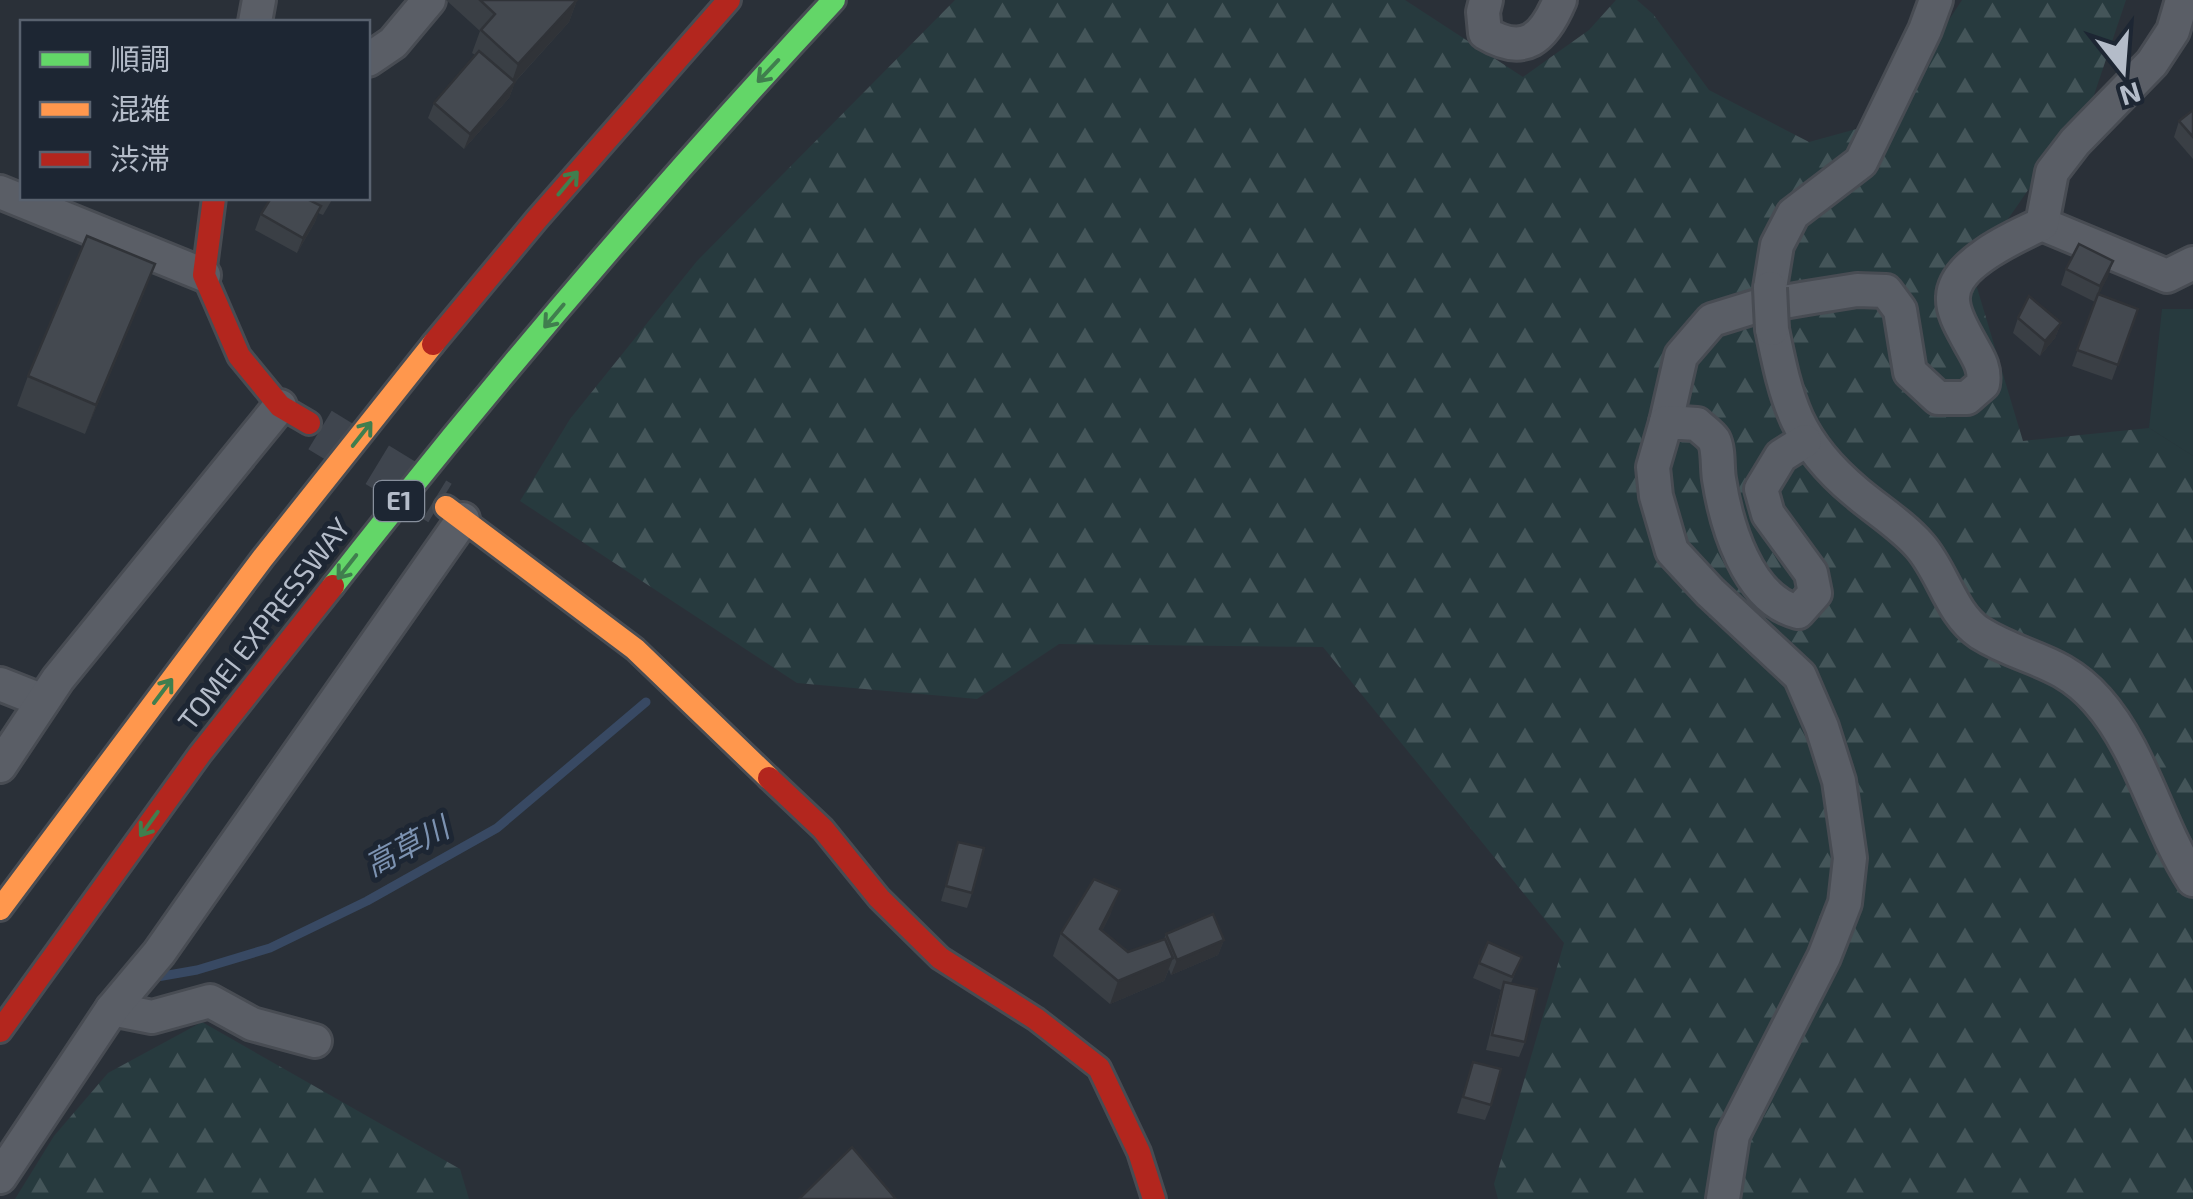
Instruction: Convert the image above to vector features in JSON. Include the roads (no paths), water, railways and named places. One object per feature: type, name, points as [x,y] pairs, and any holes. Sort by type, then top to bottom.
[{"type":"main road","name":"TOMEI EXPRESSWAY","points":[[0,909],[234,596],[416,364],[625,116],[729,0]]},
{"type":"main road","name":"TOMEI EXPRESSWAY","points":[[0,1031],[200,754],[435,456],[687,158],[834,0]]},
{"type":"main road","points":[[214,200],[204,276],[239,356],[280,406],[310,423]]},
{"type":"main road","points":[[454,513],[635,649],[810,816],[879,898],[940,958],[1036,1020],[1099,1068],[1140,1152],[1154,1199]]},
{"type":"street","points":[[370,59],[393,43],[429,0]]},
{"type":"street","points":[[1486,0],[1482,12],[1485,33],[1518,46],[1550,24],[1560,0]]},
{"type":"street","points":[[1936,0],[1860,162],[1794,214],[1777,245],[1770,288],[1772,329],[1786,397],[1806,440],[1852,489],[1919,544],[1960,612],[1978,632],[2064,670],[2116,723],[2175,852],[2193,880]]},
{"type":"street","points":[[2042,224],[2052,172],[2075,142],[2152,62],[2173,31],[2182,0]]},
{"type":"street","points":[[0,192],[204,276]]},
{"type":"street","points":[[2042,224],[2168,276],[2193,263]]},
{"type":"street","points":[[1723,1199],[1732,1135],[1824,957],[1844,903],[1850,858],[1839,781],[1800,676],[1672,551],[1656,496],[1653,467],[1681,356],[1712,320],[1754,307],[1856,290],[1886,291],[1900,310],[1910,372],[1938,398],[1967,398],[1984,384],[1985,372],[1959,322],[1952,300],[1954,289],[1976,260],[2042,224]]},
{"type":"street","points":[[0,766],[43,701],[280,406]]},
{"type":"street","points":[[1666,422],[1697,424],[1716,442],[1727,524],[1736,548],[1761,586],[1782,608],[1798,612],[1816,593],[1811,573],[1768,514],[1761,489],[1781,456],[1806,440]]},
{"type":"street","points":[[0,1177],[112,1010],[159,952],[454,513]]},
{"type":"street","points":[[0,684],[43,701]]},
{"type":"street","points":[[112,1010],[152,1017],[210,1001],[252,1024],[315,1041]]},
{"type":"waterway","name":"高草川","points":[[157,977],[197,970],[270,948],[367,901],[497,828],[646,702]]},
{"type":"tunnel","points":[[320,430],[440,503]]}]
